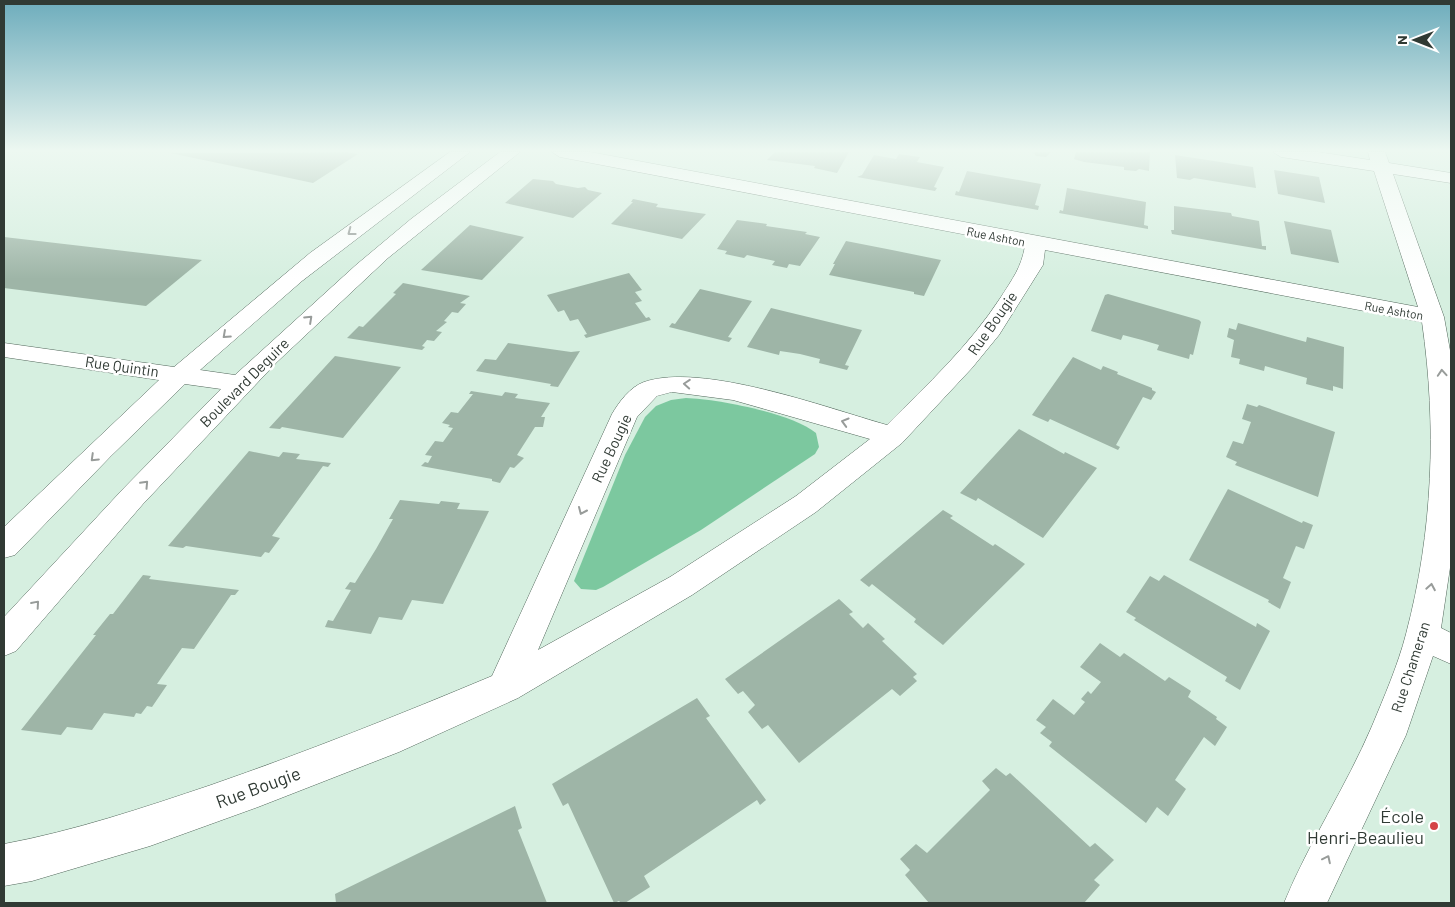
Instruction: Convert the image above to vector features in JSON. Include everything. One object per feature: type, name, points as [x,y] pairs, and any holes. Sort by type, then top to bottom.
[{"type":"street","points":[[4,546],[182,374],[286,283],[403,194]]},
{"type":"street","name":"Boulevard Deguire","points":[[4,641],[70,565],[241,384],[364,268],[414,226],[456,194]]},
{"type":"street","name":"Rue Ashton","points":[[779,194],[1433,318]]},
{"type":"street","name":"Rue Chameran","points":[[1306,903],[1387,735],[1437,642],[1444,512],[1445,429],[1441,367],[1433,318],[1391,194]]},
{"type":"street","name":"Rue Bougie","points":[[4,865],[32,860],[150,826],[258,788],[386,739],[505,688],[681,586],[806,504],[892,436],[963,363],[991,330],[1032,265],[1036,244]]},
{"type":"street","name":"Rue Quintin","points":[[4,350],[182,374],[241,384]]},
{"type":"street","name":"Rue Bougie","points":[[505,688],[625,414],[638,398],[651,388],[676,384],[725,389],[892,436]]},
{"type":"green space","points":[[686,398],[734,404],[789,419],[816,433],[819,447],[815,454],[701,530],[603,587],[596,590],[581,589],[574,581],[625,455],[645,417],[656,406],[671,400]]},
{"type":"building","points":[[515,194],[600,194],[573,218],[505,203]]},
{"type":"building","points":[[1038,194],[1035,205],[1039,206],[1038,210],[955,195]]},
{"type":"building","points":[[1066,194],[1103,194],[1146,202],[1144,225],[1148,226],[1148,229],[1059,213],[1060,210],[1063,211]]},
{"type":"building","points":[[1280,194],[1323,194],[1325,203]]},
{"type":"building","points":[[633,199],[658,204],[656,207],[706,214],[682,239],[611,224],[633,202],[631,202]]},
{"type":"building","points":[[1174,206],[1231,213],[1232,216],[1259,221],[1262,246],[1266,246],[1266,250],[1172,234],[1171,230],[1174,230]]},
{"type":"building","points":[[737,220],[807,232],[805,234],[820,237],[800,266],[789,264],[787,268],[772,265],[775,261],[747,255],[744,258],[725,254],[727,251],[717,249]]},
{"type":"building","points":[[1284,221],[1331,230],[1339,263],[1291,254]]},
{"type":"building","points":[[470,225],[524,237],[482,280],[421,270]]},
{"type":"building","points":[[4,237],[202,260],[146,306],[4,288]]},
{"type":"building","points":[[846,241],[941,260],[924,296],[914,294],[914,292],[829,275]]},
{"type":"building","points":[[629,273],[642,290],[635,292],[642,301],[635,303],[646,318],[649,317],[651,320],[586,338],[584,335],[587,334],[578,319],[570,321],[564,310],[558,312],[547,295]]},
{"type":"building","points":[[403,283],[470,296],[460,303],[466,304],[458,313],[452,312],[444,321],[447,322],[436,331],[442,332],[434,341],[427,340],[422,346],[425,347],[422,350],[347,338],[359,326],[363,327],[396,294],[393,293]]},
{"type":"building","points":[[700,289],[752,301],[728,337],[732,338],[729,342],[669,327],[672,323],[675,324]]},
{"type":"building","points":[[1108,294],[1199,320],[1201,322],[1193,355],[1190,354],[1189,359],[1157,350],[1159,345],[1142,340],[1123,335],[1121,340],[1091,331],[1105,295]]},
{"type":"building","points":[[771,308],[862,330],[845,365],[849,366],[847,370],[819,363],[820,359],[800,354],[780,351],[779,355],[747,347]]},
{"type":"building","points":[[1238,323],[1306,342],[1307,337],[1344,347],[1343,389],[1333,386],[1333,391],[1306,384],[1307,378],[1265,366],[1264,371],[1239,364],[1240,359],[1231,357],[1234,340],[1227,337],[1229,328],[1236,330]]},
{"type":"building","points":[[508,343],[571,352],[580,351],[558,387],[550,386],[551,384],[476,371],[485,359],[496,360]]},
{"type":"building","points":[[335,356],[401,367],[343,438],[282,427],[280,429],[269,428]]},
{"type":"building","points":[[1073,357],[1101,370],[1103,366],[1118,372],[1117,374],[1152,388],[1156,392],[1151,400],[1143,397],[1116,445],[1120,447],[1118,450],[1050,419],[1048,422],[1032,415]]},
{"type":"building","points":[[471,391],[502,396],[505,392],[518,394],[515,398],[550,403],[541,417],[545,417],[543,427],[535,427],[517,455],[524,458],[514,468],[510,467],[500,483],[492,481],[492,479],[421,466],[425,462],[428,463],[432,456],[425,455],[435,441],[443,442],[453,428],[442,423],[451,412],[458,413],[473,394],[469,394]]},
{"type":"building","points":[[1247,404],[1257,407],[1259,405],[1335,432],[1318,497],[1235,465],[1237,462],[1226,457],[1233,441],[1243,444],[1251,422],[1242,419]]},
{"type":"building","points":[[1019,429],[1064,454],[1065,452],[1097,468],[1043,538],[978,498],[976,501],[960,493]]},
{"type":"building","points":[[249,451],[279,457],[283,452],[300,454],[296,459],[331,463],[328,467],[323,466],[272,536],[280,538],[269,553],[265,552],[261,557],[186,546],[183,548],[168,546]]},
{"type":"building","points":[[1228,489],[1302,523],[1303,521],[1313,525],[1304,549],[1296,546],[1283,578],[1291,582],[1280,609],[1268,602],[1269,600],[1189,560]]},
{"type":"building","points":[[400,500],[439,504],[441,501],[460,503],[457,509],[489,511],[443,604],[412,600],[402,620],[379,617],[371,634],[325,627],[328,620],[333,621],[351,590],[345,589],[350,582],[355,583],[376,549],[393,519],[389,519]]},
{"type":"building","points":[[943,510],[953,516],[950,518],[1025,564],[943,645],[914,622],[916,619],[872,584],[869,587],[860,580]]},
{"type":"building","points":[[143,575],[151,576],[149,579],[239,590],[235,595],[231,595],[194,649],[182,648],[157,684],[167,685],[152,707],[147,706],[141,714],[136,713],[134,717],[104,713],[92,730],[67,727],[61,735],[21,730],[96,635],[93,635],[110,614],[113,614]]},
{"type":"building","points":[[1164,575],[1256,627],[1257,623],[1270,631],[1240,690],[1225,681],[1227,677],[1134,620],[1136,618],[1126,612],[1150,576],[1159,581]]},
{"type":"building","points":[[839,599],[853,612],[849,614],[863,628],[868,623],[885,639],[882,641],[917,674],[913,677],[917,681],[900,696],[892,689],[799,763],[768,725],[762,729],[748,712],[755,705],[743,691],[738,694],[725,679]]},
{"type":"building","points":[[1100,643],[1120,657],[1124,653],[1165,681],[1169,677],[1191,691],[1188,697],[1217,717],[1216,719],[1227,727],[1215,746],[1204,737],[1175,780],[1186,789],[1168,816],[1157,807],[1146,823],[1049,746],[1052,742],[1040,733],[1046,727],[1036,720],[1053,699],[1074,715],[1085,702],[1081,699],[1088,691],[1091,694],[1101,682],[1080,667]]},
{"type":"building","points":[[697,698],[710,716],[706,718],[766,800],[760,805],[757,800],[644,876],[650,887],[625,903],[619,901],[614,903],[568,803],[563,806],[552,784]]},
{"type":"building","points":[[996,768],[1006,776],[1010,773],[1090,847],[1095,843],[1114,860],[1094,880],[1100,885],[1084,903],[929,903],[905,875],[910,870],[900,859],[916,844],[927,853],[990,790],[982,781]]},
{"type":"building","points":[[515,806],[522,828],[518,830],[547,903],[336,903],[335,894]]},
{"type":"place","name":"École Henri-Beaulieu","points":[[1434,826]]}]
